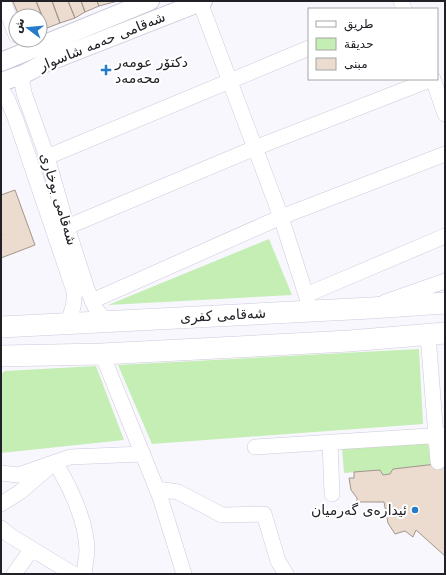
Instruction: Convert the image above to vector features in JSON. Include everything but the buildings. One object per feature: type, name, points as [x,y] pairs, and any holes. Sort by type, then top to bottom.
[{"type":"highway","name":"شەقامی کفری","points":[[1,327],[105,321],[308,303],[371,308],[445,303]]},
{"type":"highway","points":[[1,356],[102,354],[349,341],[436,334]]},
{"type":"main road","name":"شەقامی حەمە شاسوار","points":[[1,62],[150,1]]},
{"type":"main road","name":"شەقامی حەمە شاسوار","points":[[31,51],[201,2]]},
{"type":"main road","name":"شەقامی حەمە شاسوار","points":[[1,82],[24,74],[31,51]]},
{"type":"street","points":[[3,1],[8,14]]},
{"type":"street","points":[[201,2],[281,218],[308,303],[445,236]]},
{"type":"street","points":[[47,156],[308,48]]},
{"type":"street","name":"شەقامی بوخاری","points":[[24,74],[22,82],[24,93],[47,156],[85,294]]},
{"type":"street","points":[[67,227],[255,148],[429,80]]},
{"type":"street","points":[[433,80],[442,93],[445,114]]},
{"type":"street","name":"شەقامی بوخاری","points":[[1,90],[7,98],[85,294],[105,321]]},
{"type":"street","points":[[16,120],[32,115]]},
{"type":"street","points":[[85,294],[445,154]]},
{"type":"street","points":[[371,308],[445,281]]},
{"type":"street","name":"شەقامی بوخاری","points":[[66,323],[73,310],[75,297],[85,294]]},
{"type":"street","points":[[436,334],[440,435],[438,462]]},
{"type":"street","points":[[102,354],[157,489],[184,574]]},
{"type":"street","points":[[255,447],[440,435]]},
{"type":"street","points":[[330,443],[332,494]]},
{"type":"street","points":[[1,473],[18,475],[70,457],[143,454]]},
{"type":"street","points":[[1,504],[20,492],[55,462]]},
{"type":"street","points":[[55,462],[68,483],[83,526],[87,552],[84,574]]},
{"type":"street","points":[[157,489],[178,492],[222,514],[264,514],[278,561],[286,574]]},
{"type":"street","points":[[1,528],[9,535],[73,574]]},
{"type":"street","points":[[14,574],[32,549]]},
{"type":"green space","points":[[269,239],[292,295],[108,305]]},
{"type":"green space","points":[[419,349],[423,424],[152,444],[118,365]]},
{"type":"green space","points":[[96,366],[124,440],[1,453],[1,374],[5,371]]},
{"type":"green space","points":[[428,442],[431,465],[393,469],[390,474],[383,475],[380,470],[344,473],[342,447]]},
{"type":"place","name":"دکتۆر عومەر محەمەد","points":[[106,70]]},
{"type":"place","name":"ئیدارەی گەرمیان","points":[[415,510]]}]
